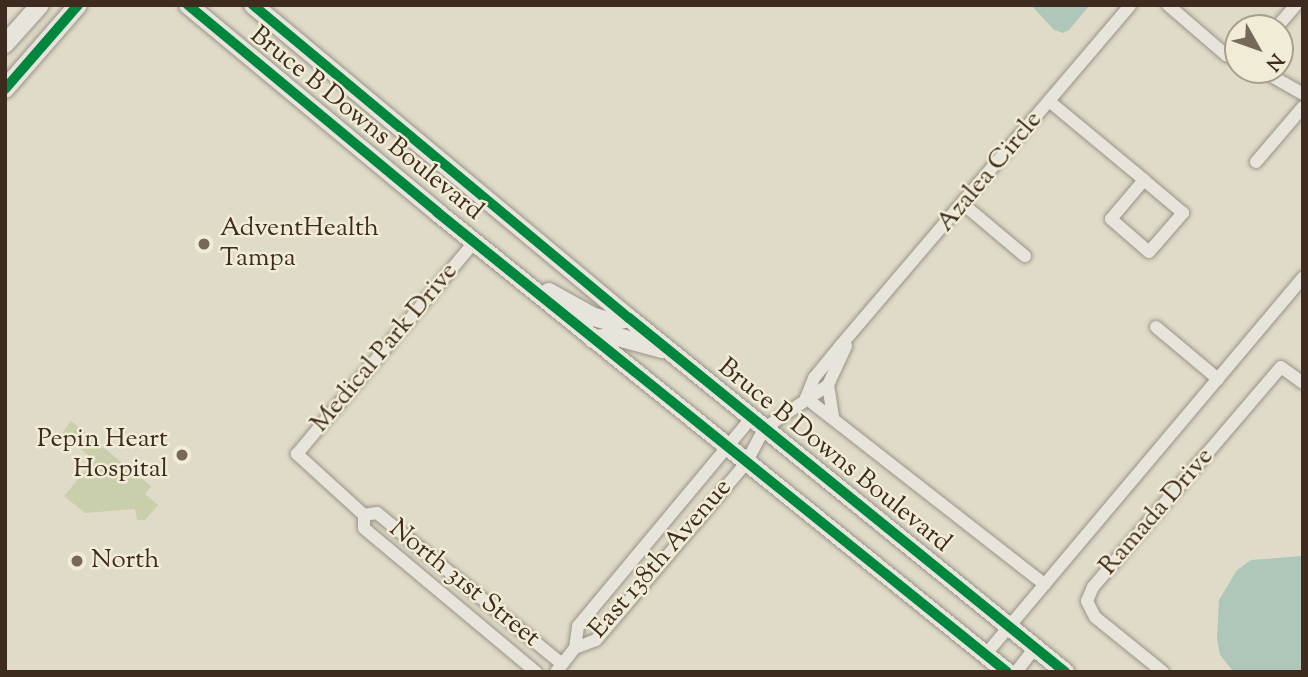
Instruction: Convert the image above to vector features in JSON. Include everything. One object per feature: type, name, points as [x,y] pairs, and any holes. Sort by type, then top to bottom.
[{"type":"main road","points":[[5,44],[40,5]]},
{"type":"main road","points":[[5,89],[78,5]]},
{"type":"main road","name":"Bruce B Downs Boulevard","points":[[188,5],[474,242],[1007,672]]},
{"type":"main road","name":"Bruce B Downs Boulevard","points":[[253,5],[629,318],[1065,672]]},
{"type":"main road","points":[[506,268],[594,317],[611,322],[629,318]]},
{"type":"main road","points":[[593,338],[618,337],[669,350]]},
{"type":"street","name":"Azalea Circle","points":[[806,398],[814,378],[850,339],[1130,5]]},
{"type":"street","points":[[1168,5],[1224,53]]},
{"type":"street","points":[[1286,84],[1303,94]]},
{"type":"street","points":[[1049,101],[1144,180],[1182,213],[1149,251],[1111,219],[1144,180]]},
{"type":"street","points":[[1256,162],[1303,107]]},
{"type":"street","points":[[962,204],[1025,256]]},
{"type":"street","name":"Medical Park Drive","points":[[297,454],[474,242]]},
{"type":"street","points":[[986,654],[1303,278]]},
{"type":"street","points":[[1156,327],[1218,379]]},
{"type":"street","name":"Azalea Circle","points":[[759,423],[828,386],[850,339]]},
{"type":"street","name":"Ramada Drive","points":[[1163,672],[1095,617],[1087,601],[1093,587],[1281,366],[1303,383]]},
{"type":"street","points":[[828,386],[833,417]]},
{"type":"street","points":[[806,398],[1045,585]]},
{"type":"street","name":"East 138th Avenue","points":[[575,648],[578,626],[726,446],[759,423]]},
{"type":"street","name":"East 138th Avenue","points":[[559,668],[575,648],[596,640],[746,463],[759,423]]},
{"type":"street","name":"North 31st Street","points":[[297,454],[364,515],[364,528],[536,672]]},
{"type":"street","name":"North 31st Street","points":[[364,515],[377,513],[559,668]]},
{"type":"street","points":[[1016,672],[1035,648]]},
{"type":"shaded area","points":[[1031,5],[1090,5],[1069,30],[1063,33],[1054,30]]},
{"type":"shaded area","points":[[71,421],[151,486],[145,494],[158,505],[145,520],[137,520],[135,509],[85,513],[64,496],[94,460],[62,433]]},
{"type":"shaded area","points":[[1303,556],[1303,672],[1233,671],[1220,655],[1217,639],[1219,600],[1237,570],[1251,560]]},
{"type":"cycle path","points":[[5,89],[78,5]]},
{"type":"cycle path","points":[[188,5],[437,212],[1007,672]]},
{"type":"cycle path","points":[[253,5],[629,318],[1065,672]]},
{"type":"place","name":"AdventHealth Tampa","points":[[204,244]]},
{"type":"place","name":"Pepin Heart Hospital","points":[[182,455]]},
{"type":"place","name":"North","points":[[77,561]]}]
